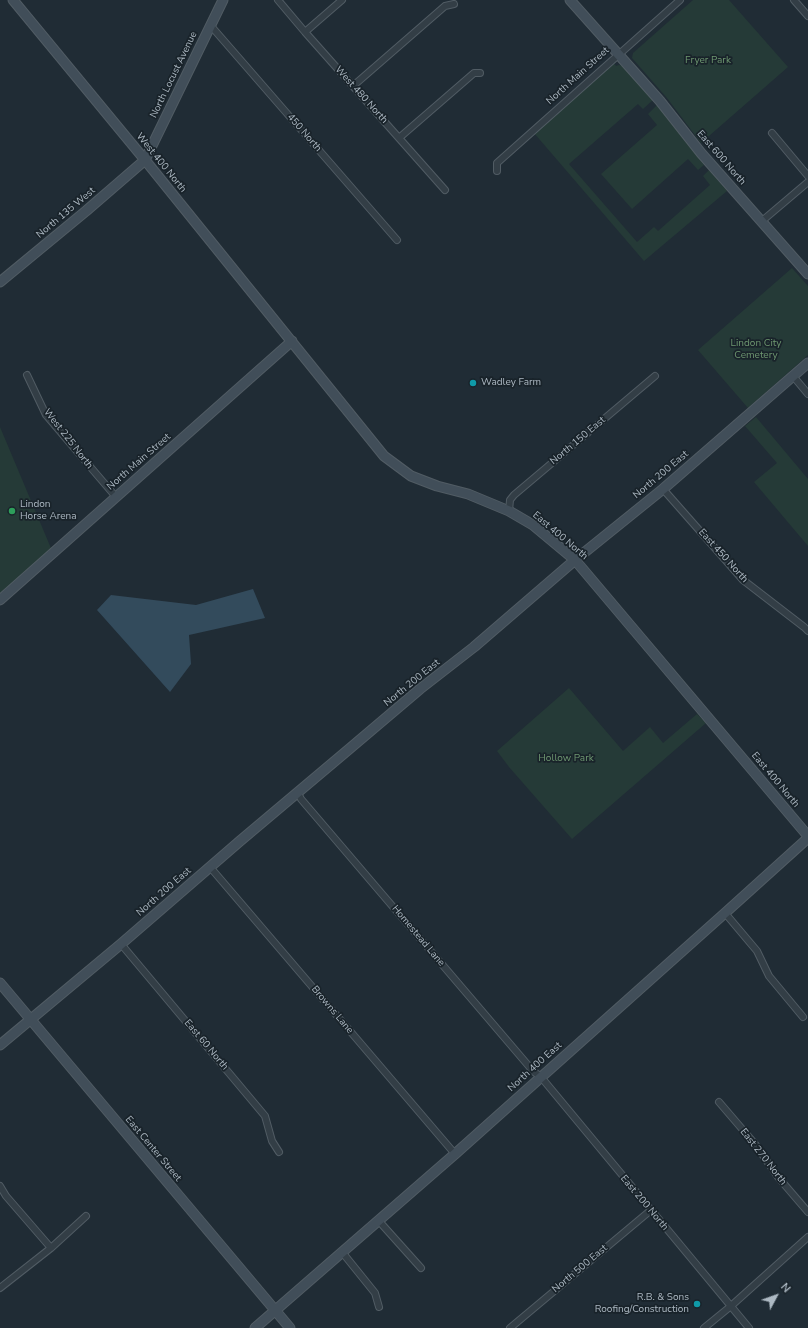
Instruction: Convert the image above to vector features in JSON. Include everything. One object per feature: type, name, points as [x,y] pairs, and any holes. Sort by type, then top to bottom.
[{"type":"street","name":"West 400 North","points":[[12,0],[145,160],[292,341]]},
{"type":"street","name":"North Locust Avenue","points":[[145,160],[223,0]]},
{"type":"street","name":"West 480 North","points":[[278,0],[446,190]]},
{"type":"street","points":[[305,32],[342,0]]},
{"type":"street","name":"East 600 North","points":[[570,0],[660,101],[701,153],[808,274]]},
{"type":"street","name":"North Main Street","points":[[498,171],[497,163],[680,0]]},
{"type":"street","points":[[794,0],[808,16]]},
{"type":"street","points":[[353,86],[445,6],[454,4]]},
{"type":"street","name":"450 North","points":[[210,26],[397,240]]},
{"type":"street","points":[[399,138],[474,73],[480,73]]},
{"type":"street","points":[[772,134],[808,176]]},
{"type":"street","name":"North 135 West","points":[[0,282],[145,160]]},
{"type":"street","points":[[762,221],[808,182]]},
{"type":"street","name":"North Main Street","points":[[0,600],[292,341]]},
{"type":"street","name":"East 400 North","points":[[292,341],[384,456],[411,476],[437,486],[468,494],[509,511],[533,525],[575,560],[808,837]]},
{"type":"street","name":"North 200 East","points":[[0,1045],[420,689],[474,647],[575,560],[663,488],[808,363]]},
{"type":"street","name":"West 225 North","points":[[27,375],[46,415],[116,498]]},
{"type":"street","name":"North 150 East","points":[[509,511],[510,500],[514,495],[655,376]]},
{"type":"street","points":[[793,376],[808,394]]},
{"type":"street","name":"East 450 North","points":[[663,488],[743,580],[808,631]]},
{"type":"street","name":"Homestead Lane","points":[[298,793],[301,799],[528,1065],[541,1077]]},
{"type":"street","name":"North 400 East","points":[[255,1328],[455,1154],[726,913],[808,837]]},
{"type":"street","name":"Browns Lane","points":[[210,867],[455,1154]]},
{"type":"street","points":[[726,913],[757,951],[769,976],[803,1017]]},
{"type":"street","name":"East 60 North","points":[[121,944],[265,1116],[272,1141],[279,1152]]},
{"type":"street","name":"East Center Street","points":[[0,983],[274,1311],[290,1328]]},
{"type":"street","name":"East 200 North","points":[[541,1077],[749,1328]]},
{"type":"street","name":"East 270 North","points":[[719,1102],[755,1144],[778,1177],[808,1212]]},
{"type":"street","points":[[0,1186],[6,1196],[51,1248]]},
{"type":"street","name":"North 500 East","points":[[510,1328],[650,1210]]},
{"type":"street","points":[[0,1288],[51,1248],[86,1216]]},
{"type":"street","points":[[378,1220],[421,1268]]},
{"type":"street","points":[[704,1328],[731,1306],[808,1237]]},
{"type":"street","points":[[342,1252],[375,1293],[379,1307]]},
{"type":"green space","name":"Fryer Park","points":[[693,0],[729,0],[788,67],[701,143],[667,98],[632,58],[633,53]]},
{"type":"green space","points":[[613,62],[616,66],[623,66],[653,100],[643,109],[638,104],[569,164],[637,242],[654,227],[658,231],[710,185],[703,176],[709,170],[727,191],[644,261],[534,133]]},
{"type":"green space","points":[[657,105],[704,165],[698,170],[688,159],[632,209],[601,174],[657,125],[648,114]]},
{"type":"green space","name":"Lindon City Cemetery","points":[[792,268],[808,286],[808,355],[748,408],[698,350]]},
{"type":"green space","points":[[756,417],[808,479],[808,546],[754,482],[777,463],[745,426]]},
{"type":"green space","points":[[0,427],[53,553],[0,600]]},
{"type":"green space","name":"Hollow Park","points":[[569,688],[623,751],[650,727],[663,743],[697,714],[706,723],[572,839],[509,767],[497,751]]},
{"type":"water","points":[[253,589],[265,618],[189,635],[191,664],[170,692],[97,610],[111,595],[196,605]]},
{"type":"place","name":"Wadley Farm","points":[[473,383]]},
{"type":"place","name":"Lindon Horse Arena","points":[[12,511]]},
{"type":"place","name":"R.B. & Sons Roofing/Construction","points":[[697,1304]]}]
